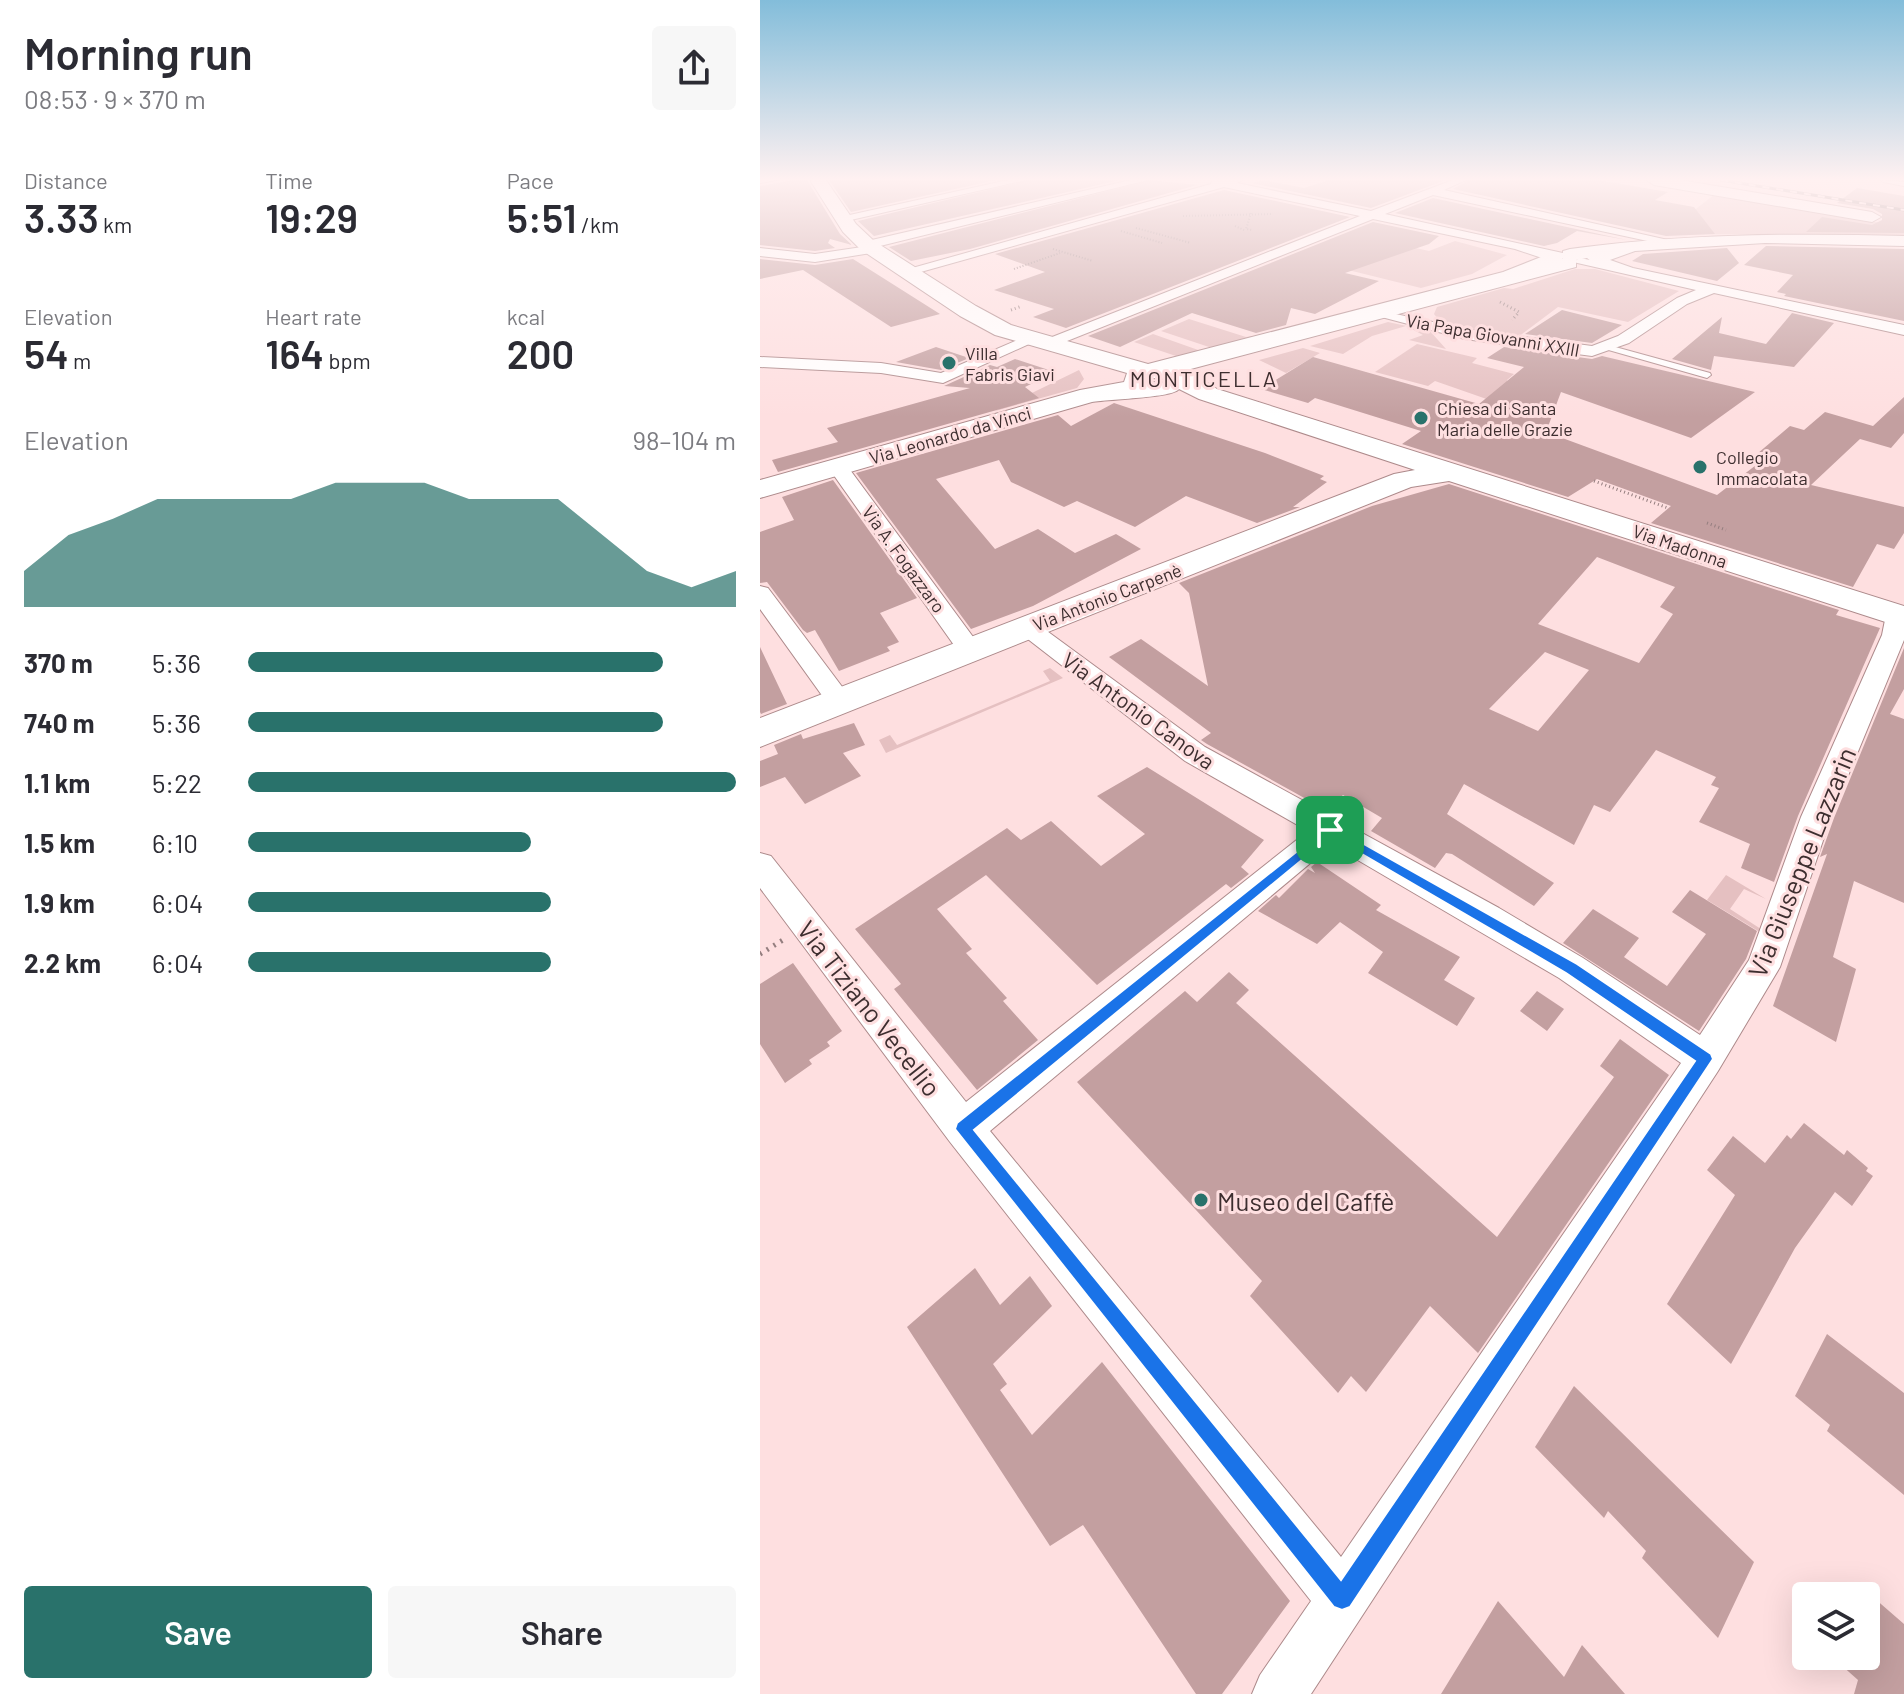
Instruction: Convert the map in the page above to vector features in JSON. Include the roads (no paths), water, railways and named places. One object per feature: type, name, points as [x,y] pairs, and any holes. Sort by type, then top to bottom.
[{"type":"street","points":[[886,259],[985,321],[1081,355],[1208,394],[1404,468]]},
{"type":"street","points":[[905,272],[953,259]]},
{"type":"street","points":[[760,362],[881,368],[943,378],[1258,259]]},
{"type":"street","points":[[1570,259],[1904,330]]},
{"type":"street","name":"Via Papa Giovanni XXIII","points":[[1159,379],[1289,338],[1570,259]]},
{"type":"street","points":[[1676,281],[1686,287],[1689,295]]},
{"type":"street","name":"Via Papa Giovanni XXIII","points":[[1377,314],[1465,334],[1568,350],[1608,347],[1689,295],[1715,289]]},
{"type":"street","name":"Via Leonardo da Vinci","points":[[760,489],[1089,395],[1159,379]]},
{"type":"street","name":"Via A. Fogazzaro","points":[[838,467],[970,650]]},
{"type":"street","name":"Via Antonio Carpenè","points":[[760,733],[1028,628],[1404,468],[1457,472]]},
{"type":"street","name":"Via Madonna","points":[[1457,472],[1901,616]]},
{"type":"street","points":[[760,593],[840,702]]},
{"type":"street","name":"Via Giuseppe Lazzarin","points":[[1279,1694],[1705,1059],[1763,967],[1778,934],[1816,817],[1901,616]]},
{"type":"street","name":"Via Antonio Canova","points":[[1028,628],[1195,754],[1571,968],[1705,1059]]},
{"type":"street","points":[[963,1129],[1330,830]]},
{"type":"street","name":"Via Tiziano Vecellio","points":[[760,865],[963,1129],[1342,1599]]},
{"type":"lane","points":[[1608,347],[1707,375]]},
{"type":"place","name":"Villa Fabris Giavi","points":[[949,363]]},
{"type":"place","name":"Chiesa di Santa Maria delle Grazie","points":[[1421,418]]},
{"type":"place","name":"Collegio Immacolata","points":[[1700,467]]},
{"type":"place","name":"Museo del Caffè","points":[[1201,1200]]},
{"type":"district","name":"MONTICELLA","points":[[1204,378]]}]
